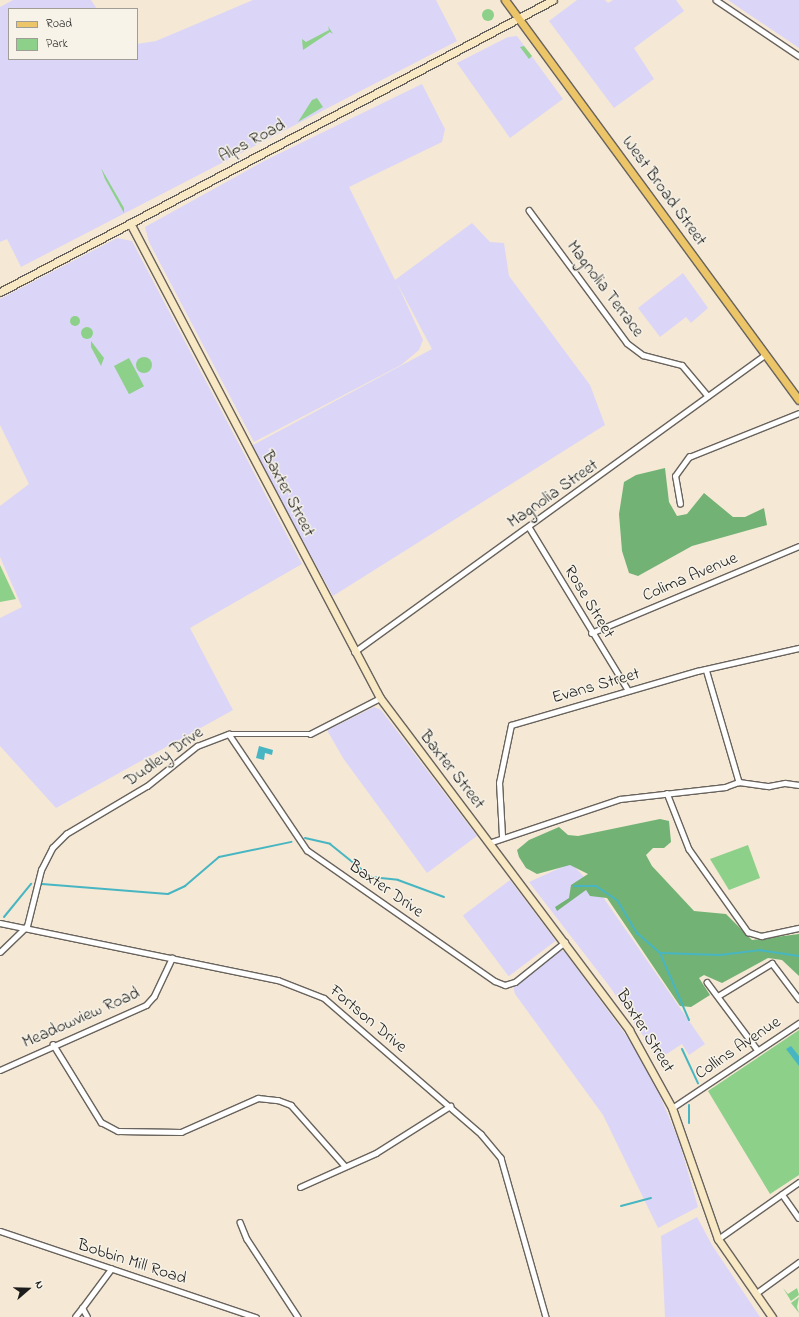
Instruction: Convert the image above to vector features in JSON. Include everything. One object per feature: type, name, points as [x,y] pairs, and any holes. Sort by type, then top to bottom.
[{"type":"main road","name":"West Broad Street","points":[[505,0],[799,400]]},
{"type":"main road","name":"Alps Road","points":[[0,292],[553,0]]},
{"type":"main road","name":"Baxter Street","points":[[130,223],[354,652],[380,698],[565,942],[629,1030],[672,1108],[718,1240],[772,1317]]},
{"type":"street","points":[[716,0],[799,56]]},
{"type":"street","name":"Magnolia Terrace","points":[[529,210],[627,343],[643,355],[682,365],[708,396]]},
{"type":"street","name":"Magnolia Street","points":[[354,652],[529,527],[766,354]]},
{"type":"street","points":[[680,504],[675,476],[689,457],[799,413]]},
{"type":"street","name":"Rose Street","points":[[529,527],[591,633],[628,690]]},
{"type":"street","name":"Colima Avenue","points":[[591,633],[799,546]]},
{"type":"street","name":"Evans Street","points":[[502,836],[498,789],[510,727],[628,690],[706,669],[799,648]]},
{"type":"street","points":[[706,669],[739,782]]},
{"type":"street","name":"Dudley Drive","points":[[27,926],[41,870],[52,848],[66,834],[147,786],[197,746],[229,734],[310,734],[380,698]]},
{"type":"street","name":"Baxter Drive","points":[[229,734],[306,849],[495,981],[505,985],[515,982],[565,942]]},
{"type":"street","points":[[489,843],[502,836],[620,799],[725,787],[739,782],[768,786],[785,783],[799,785]]},
{"type":"street","points":[[667,793],[689,849],[748,932],[761,936],[799,928]]},
{"type":"street","name":"Fortson Drive","points":[[0,923],[27,926],[278,980],[316,993],[450,1106],[501,1158],[546,1317]]},
{"type":"street","points":[[0,952],[27,926]]},
{"type":"street","name":"Meadowview Road","points":[[0,1070],[53,1044],[146,1005],[154,996],[172,958]]},
{"type":"street","points":[[718,996],[756,969],[772,963],[799,999]]},
{"type":"street","points":[[707,982],[757,1049]]},
{"type":"street","name":"Collins Avenue","points":[[672,1108],[757,1049],[799,1023]]},
{"type":"street","points":[[53,1044],[101,1122],[118,1131],[181,1132],[258,1098],[278,1100],[291,1106],[345,1166]]},
{"type":"street","points":[[300,1187],[376,1153],[450,1106]]},
{"type":"street","points":[[718,1240],[799,1182]]},
{"type":"street","points":[[782,1194],[799,1218]]},
{"type":"street","points":[[240,1222],[247,1239],[298,1317]]},
{"type":"street","name":"Bobbin Mill Road","points":[[0,1231],[256,1317]]},
{"type":"street","points":[[755,1294],[799,1262]]},
{"type":"street","points":[[75,1317],[111,1269]]},
{"type":"street","points":[[82,1308],[87,1317]]},
{"type":"shaded area","points":[[13,0],[91,0],[96,8],[8,8],[8,60],[138,60],[138,44],[156,41],[253,0],[436,0],[457,41],[21,267],[7,239],[0,242],[0,7]]},
{"type":"shaded area","points":[[577,0],[605,0],[608,3],[613,0],[676,0],[684,11],[634,48],[654,79],[614,108],[549,21]]},
{"type":"shaded area","points":[[728,0],[799,0],[799,48],[741,9]]},
{"type":"shaded area","points":[[517,36],[563,99],[510,138],[457,63],[508,37]]},
{"type":"shaded area","points":[[422,84],[445,129],[442,142],[349,187],[395,280],[472,223],[490,242],[504,243],[509,276],[590,385],[605,425],[333,596],[251,446],[432,349],[397,283],[423,340],[419,350],[401,365],[254,442],[149,242],[145,227],[264,161]]},
{"type":"shaded area","points":[[117,238],[132,241],[302,564],[190,628],[233,710],[56,808],[0,746],[0,618],[22,607],[0,557],[0,506],[29,484],[0,425],[0,299]]},
{"type":"shaded area","points":[[683,273],[708,308],[691,323],[686,317],[660,337],[638,308]]},
{"type":"shaded area","points":[[374,707],[381,710],[477,836],[427,873],[343,758],[327,730]]},
{"type":"shaded area","points":[[571,863],[603,897],[705,1044],[689,1055],[682,1044],[659,1059],[610,987],[529,882]]},
{"type":"shaded area","points":[[510,880],[556,941],[509,976],[463,916]]},
{"type":"shaded area","points":[[558,950],[564,951],[631,1042],[660,1096],[679,1141],[698,1207],[658,1228],[603,1115],[515,994],[513,986]]},
{"type":"shaded area","points":[[697,1217],[712,1245],[760,1317],[665,1317],[661,1236]]},
{"type":"green space","points":[[488,9],[492,11],[494,15],[492,19],[488,21],[484,19],[482,15],[484,11]]},
{"type":"green space","points":[[328,26],[333,34],[330,32],[303,50],[302,39],[306,42],[329,30]]},
{"type":"green space","points":[[524,46],[532,56],[529,59],[520,47]]},
{"type":"green space","points":[[317,98],[323,107],[298,122],[312,100]]},
{"type":"green space","points":[[101,168],[124,208],[124,213],[105,179]]},
{"type":"green space","points":[[73,316],[77,316],[80,321],[77,326],[73,326],[70,323],[70,319]]},
{"type":"green space","points":[[87,327],[91,329],[93,333],[91,337],[87,339],[83,337],[81,333],[83,329]]},
{"type":"green space","points":[[91,341],[104,358],[101,366],[91,347]]},
{"type":"green space","points":[[141,357],[147,357],[152,362],[150,371],[147,373],[141,373],[136,368],[136,362]]},
{"type":"green space","points":[[129,358],[144,386],[129,394],[114,366]]},
{"type":"green space","points":[[665,468],[669,502],[677,516],[687,514],[704,493],[733,517],[745,517],[764,508],[767,525],[692,546],[638,576],[629,573],[622,551],[619,514],[624,482],[636,475]]},
{"type":"green space","points":[[0,565],[15,597],[16,599],[0,602]]},
{"type":"green space","points":[[660,819],[669,821],[671,842],[664,848],[653,848],[646,855],[652,866],[694,911],[726,914],[752,940],[799,934],[799,976],[782,960],[768,958],[722,983],[704,975],[699,978],[710,995],[691,1007],[680,1006],[607,898],[590,896],[586,890],[557,911],[555,907],[569,898],[571,885],[588,874],[570,865],[537,874],[526,868],[519,857],[517,850],[529,840],[559,827],[568,835],[578,836]]},
{"type":"green space","points":[[748,845],[760,878],[729,890],[710,859]]},
{"type":"green space","points":[[799,1030],[799,1175],[770,1194],[708,1091]]},
{"type":"green space","points":[[783,1288],[788,1294],[797,1288],[799,1295],[791,1301]]},
{"type":"green space","points":[[799,1297],[797,1307],[799,1313],[791,1303]]},
{"type":"water","points":[[259,746],[273,750],[272,755],[265,753],[264,760],[256,758]]},
{"type":"water","points":[[791,1046],[799,1056],[799,1066],[786,1049]]},
{"type":"waterway","points":[[305,838],[330,844],[371,877],[398,880],[444,897]]},
{"type":"waterway","points":[[42,884],[168,894],[185,886],[219,857],[291,842]]},
{"type":"waterway","points":[[4,917],[31,884]]},
{"type":"waterway","points":[[574,886],[596,886],[617,900],[637,933],[660,953],[689,1020]]},
{"type":"waterway","points":[[660,953],[720,955],[758,950],[799,956]]},
{"type":"waterway","points":[[682,1049],[698,1083]]},
{"type":"waterway","points":[[689,1105],[689,1123]]},
{"type":"waterway","points":[[621,1206],[651,1198]]}]
